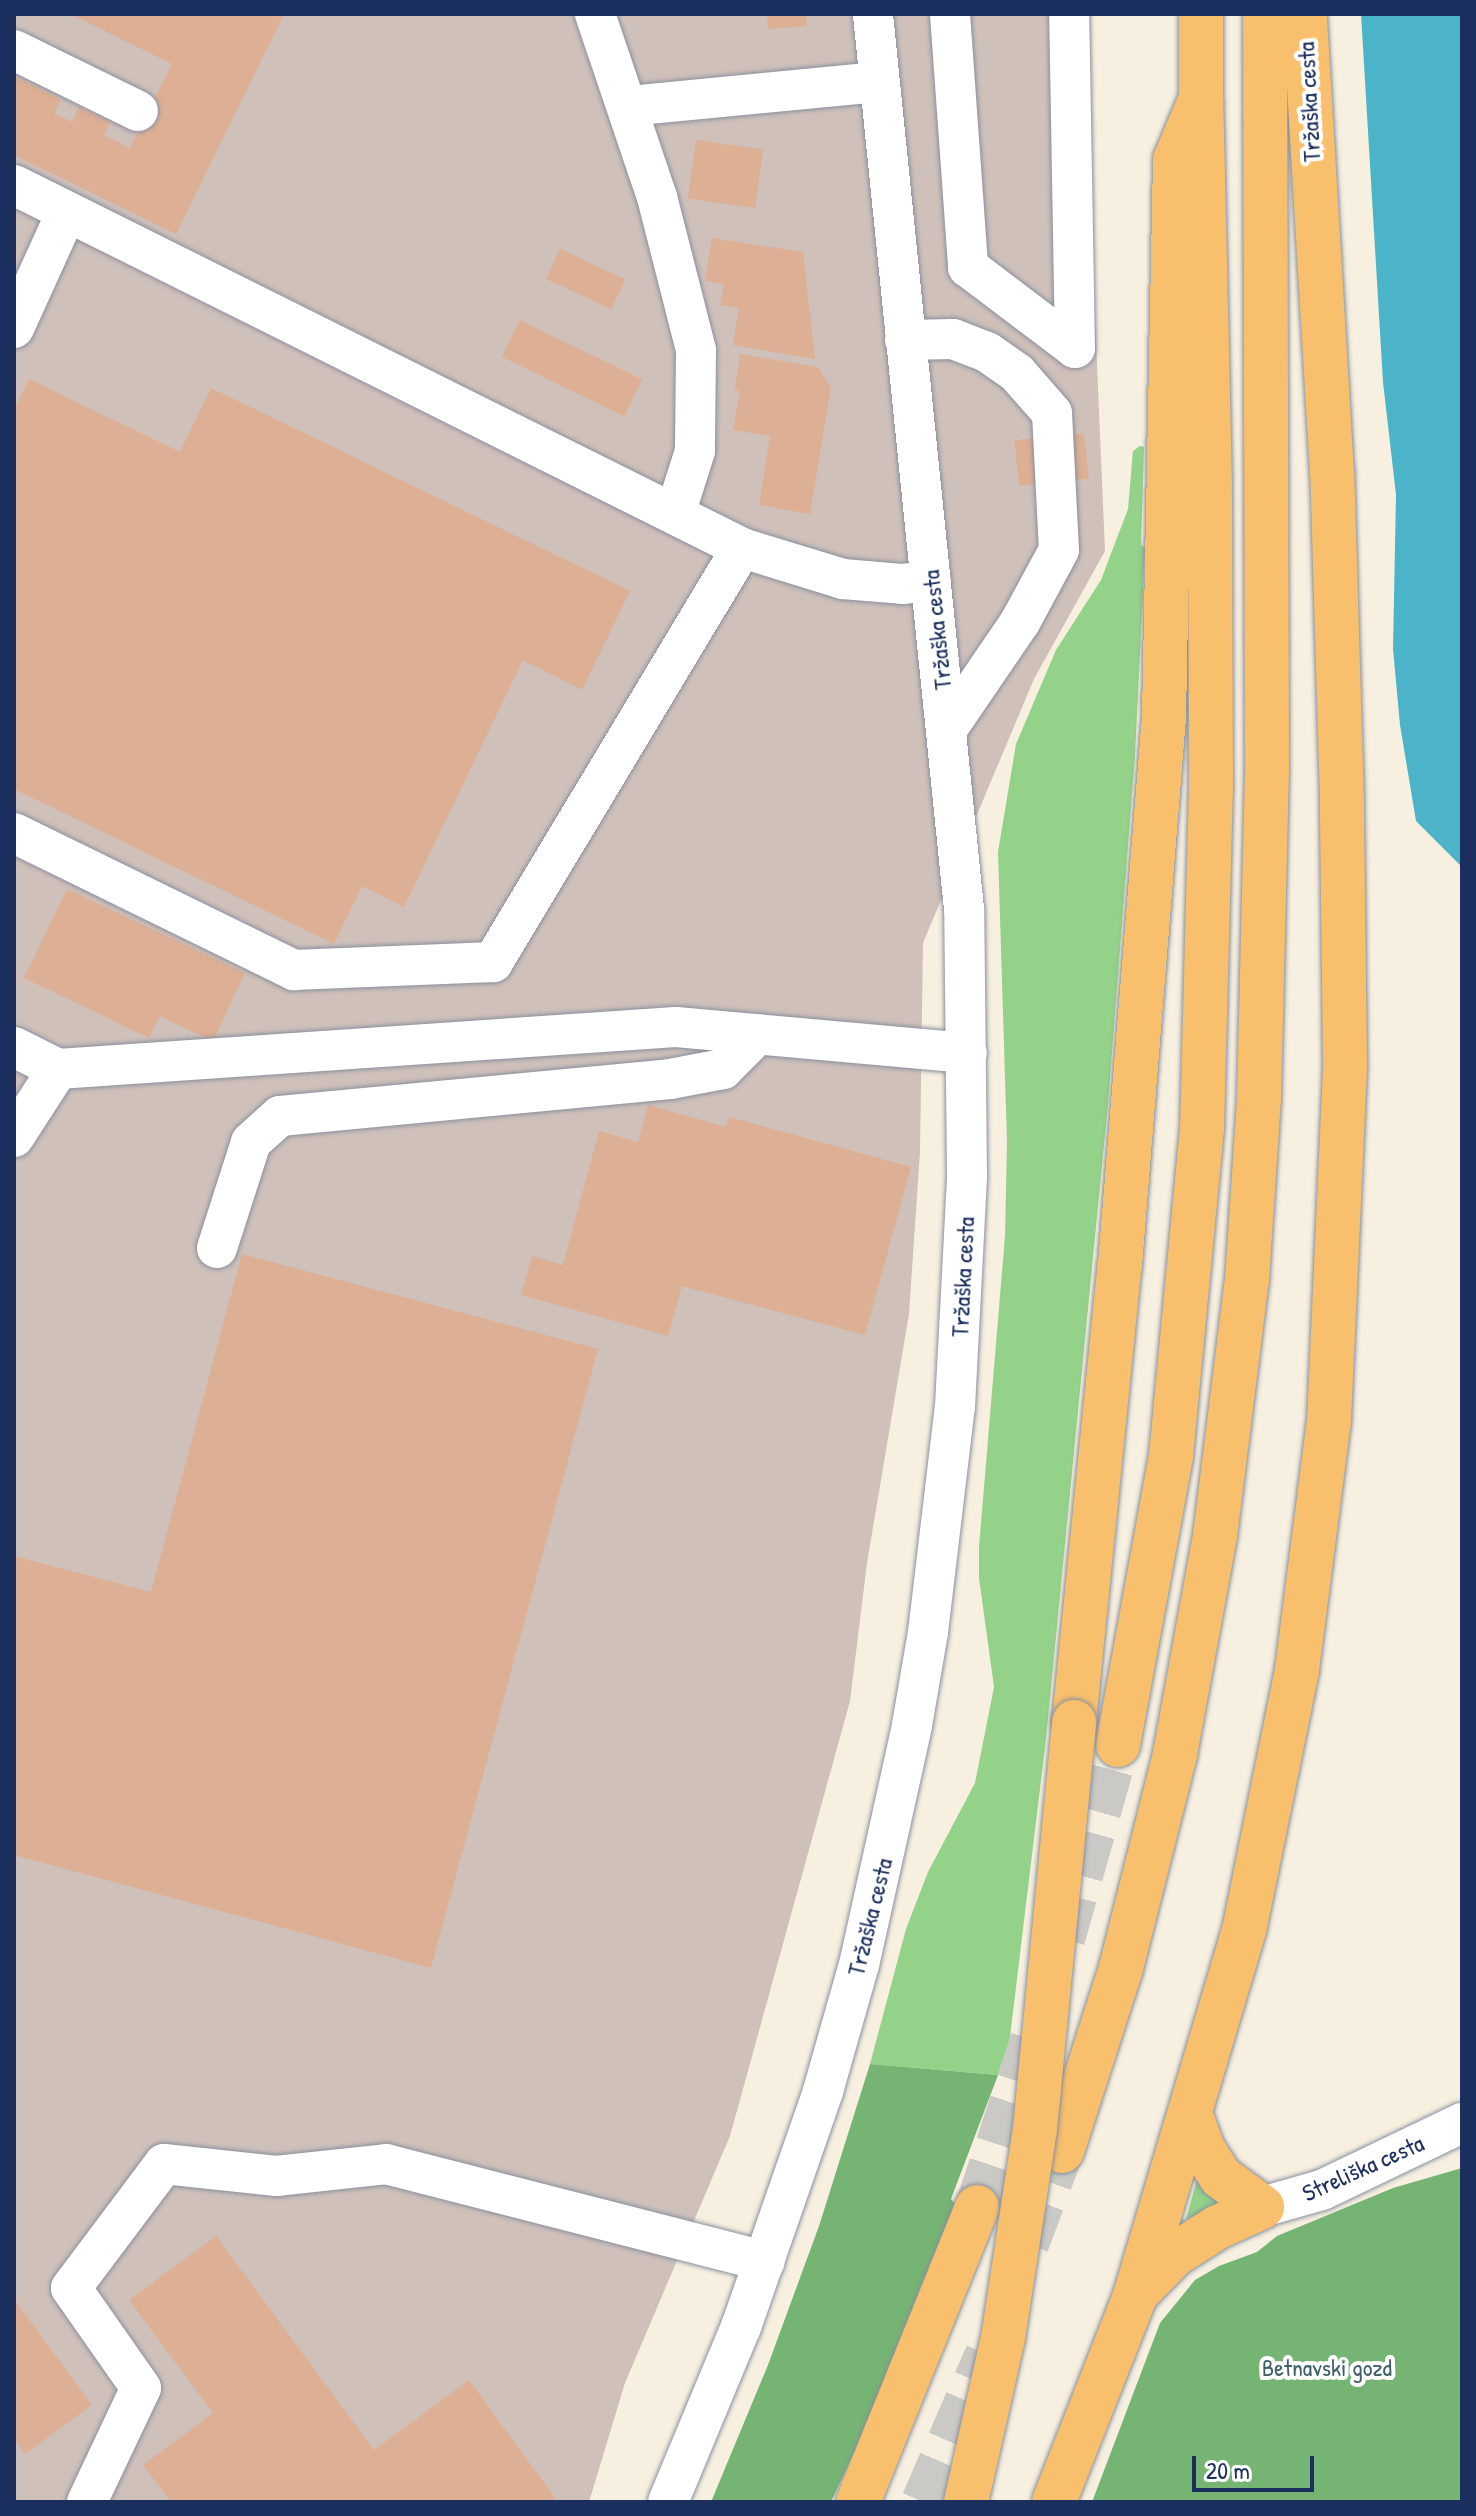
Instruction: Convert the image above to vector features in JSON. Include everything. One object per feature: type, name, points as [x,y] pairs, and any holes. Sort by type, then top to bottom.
[{"type":"main road","points":[[1118,1745],[1171,1456],[1202,1129],[1211,743],[1210,484],[1201,14]]},
{"type":"main road","points":[[1062,2151],[1121,1968],[1175,1754],[1215,1536],[1247,1280],[1259,1098],[1267,766],[1265,14]]},
{"type":"main road","name":"Tržaška cesta","points":[[1054,2502],[1135,2296],[1245,1926],[1297,1670],[1329,1421],[1345,1063],[1341,785],[1332,473],[1305,14]]},
{"type":"main road","points":[[966,2502],[1003,2338],[1035,2129],[1120,1265],[1164,717],[1175,160],[1201,98]]},
{"type":"main road","points":[[1135,2296],[1174,2255],[1218,2227],[1262,2207],[1221,2177],[1203,2149],[1191,2116]]},
{"type":"main road","points":[[858,2502],[977,2207]]},
{"type":"street","points":[[595,14],[629,106],[657,197],[696,350],[695,451],[675,514]]},
{"type":"street","name":"Tržaška cesta","points":[[668,2502],[715,2393],[765,2261],[823,2091],[859,1965],[891,1827],[925,1647],[960,1343],[967,1175],[964,909],[873,14]]},
{"type":"street","points":[[950,14],[968,267],[1075,348],[1069,14]]},
{"type":"street","points":[[14,50],[138,111]]},
{"type":"street","points":[[629,106],[879,82]]},
{"type":"street","points":[[14,185],[742,548],[843,579],[902,584],[931,581]]},
{"type":"street","points":[[14,328],[67,211]]},
{"type":"street","points":[[905,340],[953,339],[987,352],[1017,373],[1052,413],[1059,550],[1020,622],[947,729]]},
{"type":"street","points":[[14,833],[294,970],[493,962],[742,548]]},
{"type":"street","points":[[14,1047],[58,1069],[676,1027],[967,1053]]},
{"type":"street","points":[[217,1248],[251,1142],[280,1116],[670,1079],[723,1069],[758,1034]]},
{"type":"street","points":[[14,1137],[58,1069]]},
{"type":"street","name":"Streliška cesta","points":[[1262,2207],[1322,2190],[1462,2123]]},
{"type":"street","points":[[87,2502],[141,2388],[71,2288],[164,2164],[276,2176],[386,2164],[765,2261]]},
{"type":"shaded area","points":[[14,14],[1082,14],[1105,551],[1034,679],[923,943],[920,1152],[909,1314],[867,1563],[850,1701],[730,2136],[625,2383],[589,2502],[14,2502]]},
{"type":"green space","points":[[1144,447],[1141,545],[1145,548],[1135,756],[1108,1104],[1046,1739],[1006,2070],[998,2075],[870,2064],[906,1929],[928,1872],[975,1783],[994,1687],[979,1578],[979,1547],[1005,1236],[1007,1142],[998,852],[1016,744],[1056,650],[1101,580],[1128,509],[1133,451]]},
{"type":"green space","points":[[870,2064],[998,2075],[951,2199],[957,2206],[876,2406],[831,2502],[711,2502],[768,2365],[819,2226]]},
{"type":"green space","name":"Betnavski gozd","points":[[1462,2168],[1462,2502],[1092,2502],[1160,2323],[1195,2280],[1219,2266],[1257,2252],[1277,2236],[1393,2188]]},
{"type":"green space","points":[[1199,2172],[1236,2201],[1186,2219]]},
{"type":"water","points":[[1361,14],[1462,14],[1462,867],[1416,821],[1400,725],[1393,649],[1396,495],[1383,382]]},
{"type":"building","points":[[70,14],[284,14],[176,234],[14,155],[14,76],[61,99],[54,113],[72,122],[79,107],[110,122],[104,135],[130,148],[172,64]]},
{"type":"building","points":[[767,14],[806,14],[807,26],[768,29]]},
{"type":"building","points":[[696,140],[763,149],[755,208],[688,198]]},
{"type":"building","points":[[712,238],[803,252],[815,359],[733,345],[739,308],[720,305],[724,284],[705,281]]},
{"type":"building","points":[[560,249],[625,279],[611,309],[546,279]]},
{"type":"building","points":[[520,320],[642,380],[624,416],[502,357]]},
{"type":"building","points":[[740,354],[818,367],[831,388],[810,514],[759,505],[770,436],[733,430],[740,391],[735,390]]},
{"type":"building","points":[[29,379],[180,452],[211,388],[630,591],[582,690],[523,660],[404,907],[362,886],[334,944],[14,789],[14,410]]},
{"type":"building","points":[[1084,433],[1089,479],[1019,486],[1014,440]]},
{"type":"building","points":[[67,889],[245,973],[213,1041],[160,1016],[149,1038],[24,978]]},
{"type":"building","points":[[648,1105],[726,1127],[729,1117],[911,1167],[865,1335],[682,1286],[668,1336],[521,1295],[532,1256],[563,1265],[599,1131],[638,1142]]},
{"type":"building","points":[[242,1254],[598,1349],[431,1968],[14,1855],[14,1556],[151,1592]]},
{"type":"building","points":[[216,2236],[374,2450],[469,2380],[558,2502],[171,2502],[143,2465],[213,2413],[129,2300]]},
{"type":"building","points":[[14,2299],[92,2405],[25,2454],[14,2439]]},
{"type":"tunnel","points":[[1063,1939],[1118,1745]]},
{"type":"tunnel","points":[[977,2207],[1035,2032]]},
{"type":"tunnel","points":[[1027,2244],[1062,2151]]},
{"type":"tunnel","points":[[923,2502],[987,2354]]}]
